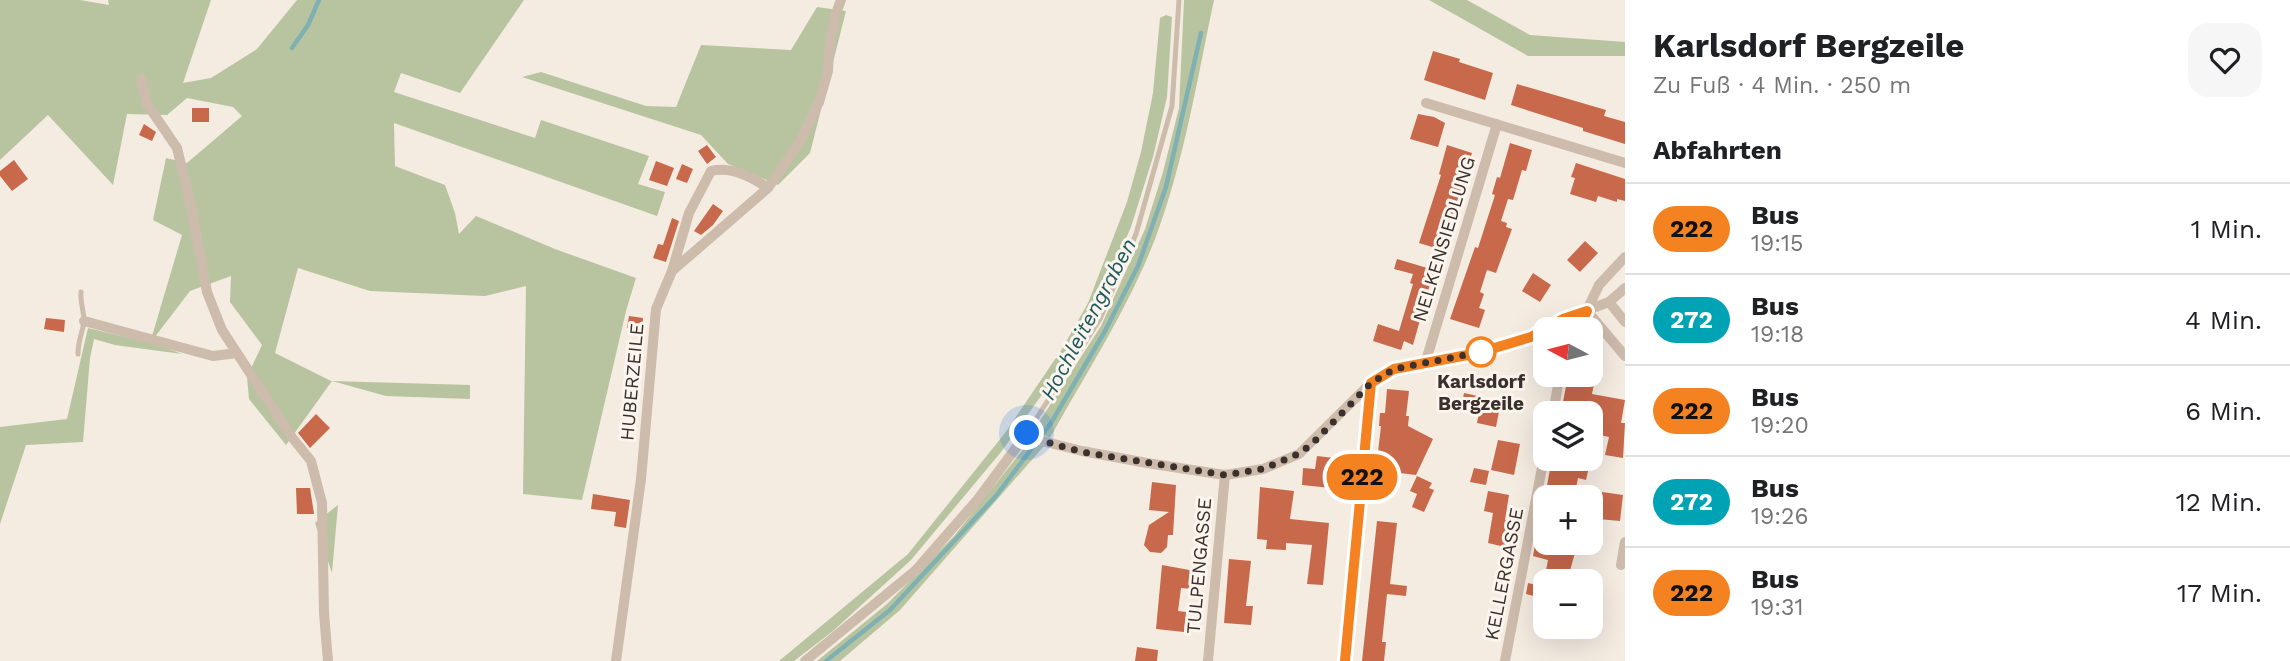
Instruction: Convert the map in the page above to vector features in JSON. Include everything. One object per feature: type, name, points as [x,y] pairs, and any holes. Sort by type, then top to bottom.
[{"type":"street","name":"HUBERZEILE","points":[[616,661],[641,479],[656,309],[672,271],[768,188],[801,140],[819,102],[828,71],[829,48],[841,0]]},
{"type":"street","points":[[141,79],[147,104],[177,148],[207,292],[222,330],[291,436],[311,461],[322,503],[324,613],[328,661]]},
{"type":"street","points":[[1426,103],[1625,163]]},
{"type":"street","name":"NELKENSIEDLUNG","points":[[1425,364],[1497,124]]},
{"type":"street","points":[[672,271],[688,213],[711,171],[722,168],[768,188]]},
{"type":"street","points":[[1584,317],[1599,285],[1625,257]]},
{"type":"street","points":[[805,661],[916,570],[1029,435],[1082,452],[1225,475],[1263,469],[1298,454],[1312,444],[1371,383],[1394,369],[1478,353],[1531,337],[1563,319],[1609,302],[1625,288]]},
{"type":"street","points":[[1609,302],[1625,322]]},
{"type":"street","points":[[1587,311],[1625,356]]},
{"type":"street","points":[[84,321],[213,356],[237,353]]},
{"type":"street","points":[[1345,661],[1371,383]]},
{"type":"street","name":"KELLERGASSE","points":[[1505,661],[1541,471]]},
{"type":"street","name":"TULPENGASSE","points":[[1208,661],[1225,475]]},
{"type":"street","points":[[1621,565],[1625,542]]},
{"type":"lane","points":[[1029,435],[1100,319],[1136,234],[1172,106],[1179,0]]},
{"type":"lane","points":[[78,354],[78,340],[84,321],[80,302],[82,292]]},
{"type":"green space","points":[[0,0],[80,0],[109,5],[108,0],[211,0],[183,83],[211,78],[257,49],[297,0],[524,0],[460,93],[401,73],[394,92],[535,138],[541,120],[649,156],[638,184],[665,192],[657,216],[394,123],[395,166],[445,185],[459,234],[476,216],[555,249],[636,278],[582,500],[523,494],[526,286],[485,296],[370,291],[298,268],[275,353],[332,381],[286,445],[249,399],[247,377],[262,345],[230,302],[231,276],[190,291],[151,342],[182,354],[115,345],[94,339],[83,442],[26,445],[0,524],[0,427],[67,419],[88,328],[150,343],[182,235],[153,220],[166,158],[187,163],[242,116],[233,107],[187,98],[167,115],[127,114],[113,185],[48,115],[0,160]]},
{"type":"green space","points":[[1184,0],[1214,0],[1189,121],[1165,210],[1132,290],[1050,438],[1040,433],[1037,428],[1039,422],[1101,326],[1145,229],[1163,172],[1179,108]]},
{"type":"green space","points":[[1429,0],[1467,0],[1530,35],[1625,42],[1625,56],[1528,56]]},
{"type":"green space","points":[[817,7],[846,11],[810,153],[778,185],[728,164],[701,135],[522,77],[541,72],[646,106],[676,107],[701,45],[791,50]]},
{"type":"green space","points":[[1166,15],[1172,17],[1167,97],[1153,157],[1131,227],[1089,322],[1068,358],[1001,452],[911,560],[833,631],[794,661],[779,661],[908,554],[1005,433],[1062,349],[1088,303],[1127,202],[1153,93],[1160,18]]},
{"type":"green space","points":[[332,381],[470,385],[470,399],[386,396]]},
{"type":"green space","points":[[1029,442],[1044,446],[900,610],[840,661],[817,661],[887,604],[954,536]]},
{"type":"green space","points":[[338,505],[332,573],[315,523]]},
{"type":"building","points":[[1433,51],[1493,73],[1485,100],[1424,80]]},
{"type":"building","points":[[1517,84],[1606,110],[1604,116],[1625,122],[1625,144],[1511,105]]},
{"type":"building","points":[[192,108],[209,108],[209,122],[192,122]]},
{"type":"building","points":[[1418,114],[1434,117],[1445,123],[1438,147],[1410,139]]},
{"type":"building","points":[[144,124],[156,132],[152,141],[139,135]]},
{"type":"building","points":[[1510,143],[1532,150],[1526,171],[1522,170],[1513,200],[1508,199],[1501,221],[1512,229],[1496,273],[1487,270],[1480,292],[1484,294],[1479,308],[1485,310],[1479,328],[1450,319],[1475,247],[1478,248],[1495,195],[1492,194],[1497,177],[1500,178]]},
{"type":"building","points":[[707,145],[716,157],[707,164],[698,151]]},
{"type":"building","points":[[1447,145],[1472,153],[1442,250],[1419,243],[1441,175],[1439,174]]},
{"type":"building","points":[[14,160],[28,179],[12,191],[0,176],[0,171]]},
{"type":"building","points":[[656,161],[674,168],[667,186],[649,180]]},
{"type":"building","points":[[1576,163],[1625,179],[1625,201],[1617,199],[1617,202],[1598,196],[1596,202],[1570,194],[1575,178],[1571,177]]},
{"type":"building","points":[[682,164],[693,169],[687,183],[676,179]]},
{"type":"building","points":[[713,204],[723,211],[701,235],[694,231]]},
{"type":"building","points":[[672,218],[679,221],[666,262],[653,258],[658,244],[663,245]]},
{"type":"building","points":[[1585,241],[1598,253],[1580,272],[1567,260]]},
{"type":"building","points":[[1397,259],[1434,270],[1413,345],[1404,341],[1401,350],[1373,341],[1378,324],[1399,331],[1413,284],[1410,283],[1413,274],[1394,269]]},
{"type":"building","points":[[1533,273],[1551,285],[1540,302],[1522,291]]},
{"type":"building","points":[[629,316],[643,318],[642,330],[627,328]]},
{"type":"building","points":[[46,318],[65,320],[64,332],[44,329]]},
{"type":"building","points":[[1566,387],[1593,387],[1592,394],[1625,400],[1621,423],[1625,423],[1623,458],[1605,455],[1609,437],[1603,436],[1603,401],[1563,401]]},
{"type":"building","points":[[1387,389],[1409,391],[1406,416],[1409,416],[1408,426],[1433,439],[1416,475],[1376,470],[1380,413],[1385,413]]},
{"type":"building","points":[[1464,393],[1501,401],[1496,427],[1477,423],[1479,412],[1461,409]]},
{"type":"building","points":[[316,414],[330,428],[310,448],[298,433]]},
{"type":"building","points":[[1498,440],[1520,444],[1514,475],[1491,470]]},
{"type":"building","points":[[1317,456],[1343,459],[1340,489],[1302,485],[1303,468],[1315,469]]},
{"type":"building","points":[[1474,468],[1489,471],[1486,485],[1470,482]]},
{"type":"building","points":[[1550,471],[1588,471],[1586,480],[1578,478],[1577,485],[1547,485]]},
{"type":"building","points":[[1417,476],[1432,483],[1429,488],[1434,490],[1424,512],[1412,507],[1417,494],[1410,491]]},
{"type":"building","points":[[1152,482],[1176,485],[1173,535],[1168,535],[1167,547],[1161,553],[1150,552],[1144,545],[1149,525],[1169,512],[1149,510]]},
{"type":"building","points":[[1260,487],[1294,491],[1290,519],[1329,523],[1323,585],[1307,584],[1312,545],[1286,543],[1286,550],[1266,549],[1267,540],[1257,539]]},
{"type":"building","points":[[296,488],[310,488],[314,514],[297,514]]},
{"type":"building","points":[[1488,491],[1509,495],[1505,520],[1514,522],[1509,548],[1488,543],[1493,513],[1484,511]]},
{"type":"building","points":[[1603,492],[1623,495],[1620,521],[1603,519]]},
{"type":"building","points":[[593,494],[630,500],[626,528],[614,526],[616,512],[591,509]]},
{"type":"building","points":[[1377,521],[1397,523],[1390,584],[1407,586],[1406,596],[1387,594],[1382,642],[1386,642],[1384,661],[1362,661]]},
{"type":"building","points":[[1574,555],[1570,569],[1546,569],[1548,560],[1533,556]]},
{"type":"building","points":[[1229,559],[1251,561],[1246,606],[1253,606],[1251,625],[1224,623]]},
{"type":"building","points":[[1162,565],[1195,571],[1193,589],[1181,588],[1178,611],[1186,612],[1184,632],[1156,629]]},
{"type":"building","points":[[1528,583],[1533,584],[1533,596],[1526,594]]},
{"type":"building","points":[[1137,647],[1158,650],[1157,661],[1135,661]]},
{"type":"waterway","points":[[292,48],[308,25],[319,0]]},
{"type":"waterway","name":"Hochleitengraben","points":[[826,661],[890,610],[996,496],[1051,423],[1105,331],[1138,266],[1166,187],[1201,33]]},
{"type":"bus line","name":"222","points":[[1569,317],[1587,311],[1584,317]]},
{"type":"bus line","name":"222","points":[[1345,661],[1371,383],[1394,369],[1478,353],[1533,336]]},
{"type":"place","name":"Karlsdorf Bergzeile","points":[[1481,352]]},
{"type":"route","points":[[1027,433],[1046,442],[1082,452],[1146,463],[1225,475],[1263,469],[1298,454],[1312,444],[1371,383],[1394,369],[1481,352]]}]
